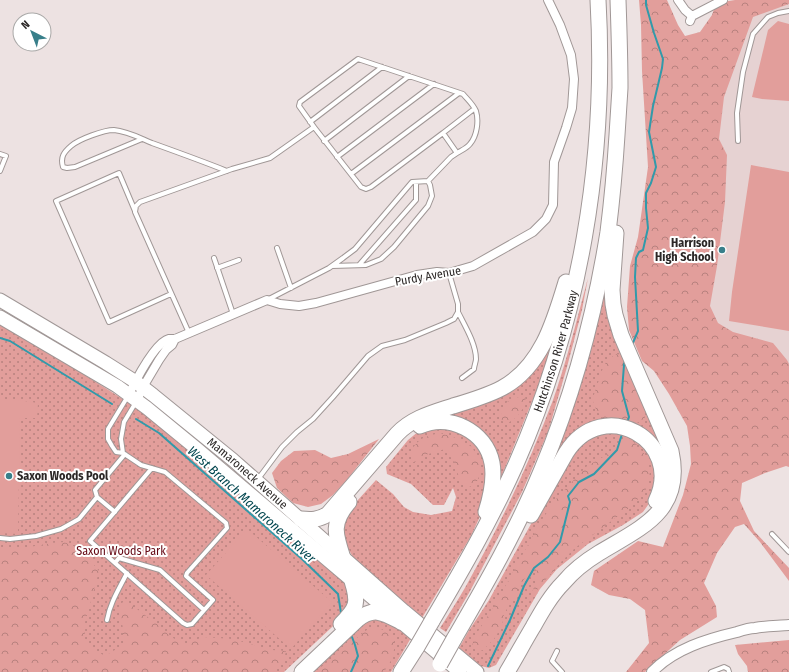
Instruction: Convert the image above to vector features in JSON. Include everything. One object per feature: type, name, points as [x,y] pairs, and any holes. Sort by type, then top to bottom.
[{"type":"highway","name":"Hutchinson River Parkway","points":[[402,672],[463,568],[505,488],[526,440],[555,362],[568,314],[590,204],[595,158],[598,105],[598,0]]},
{"type":"highway","name":"Hutchinson River Parkway","points":[[437,668],[522,515],[538,480],[562,419],[581,357],[603,263],[608,231],[620,88],[618,0]]},
{"type":"highway","points":[[472,606],[505,561],[570,448],[585,433],[608,426],[623,427],[637,433],[651,445],[656,453],[660,462],[662,485],[656,501],[645,516],[587,552],[573,562],[555,579],[535,608],[501,667],[504,672],[545,607],[562,584],[578,568],[591,558],[646,525],[659,512],[668,497],[672,486],[674,463],[671,451],[621,335],[614,314],[612,298],[623,133],[623,113],[620,88]]},
{"type":"highway","points":[[301,519],[316,519],[328,514],[397,434],[410,422],[496,391],[514,380],[524,371],[538,354],[545,341],[564,290],[590,204]]},
{"type":"highway","points":[[344,558],[336,534],[338,518],[343,510],[409,434],[418,427],[429,423],[447,422],[463,427],[479,438],[486,447],[492,464],[492,485],[488,505],[463,568]]},
{"type":"highway","points":[[291,672],[352,612],[355,606],[356,598],[352,581]]},
{"type":"highway","points":[[302,672],[365,614],[380,612],[401,622]]},
{"type":"main road","name":"Mamaroneck Avenue","points":[[0,300],[139,384],[209,440],[301,519],[414,620],[477,672]]},
{"type":"main road","name":"Mamaroneck Avenue","points":[[0,317],[63,353],[133,397],[197,449],[460,672]]},
{"type":"street","name":"Purdy Avenue","points":[[267,300],[280,304],[299,306],[316,303],[417,275],[437,272],[449,273],[473,266],[533,232],[546,219],[553,205],[554,162],[572,108],[574,79],[571,55],[560,25],[548,0]]},
{"type":"street","points":[[678,0],[691,18],[723,0]]},
{"type":"street","points":[[133,397],[139,384],[166,350],[172,345],[175,339],[267,300]]},
{"type":"street","points":[[652,672],[658,666],[675,655],[695,645],[722,635],[754,628],[789,625]]},
{"type":"lane","points":[[738,141],[737,113],[744,72],[753,34],[768,17],[778,12],[789,11]]},
{"type":"lane","points":[[267,300],[332,266],[355,249],[412,182],[428,181],[451,157],[471,144],[475,136],[478,123],[474,108],[463,94],[358,59],[300,102],[299,106],[324,141],[361,187],[366,189],[371,187],[443,133],[474,108]]},
{"type":"lane","points":[[310,122],[382,67]]},
{"type":"lane","points":[[324,141],[409,76]]},
{"type":"lane","points":[[337,157],[434,84]]},
{"type":"lane","points":[[351,174],[459,92]]},
{"type":"lane","points":[[135,212],[136,206],[140,202],[227,171],[270,158],[314,127]]},
{"type":"lane","points":[[142,139],[75,167],[63,167],[61,161],[62,156],[74,144],[102,132],[112,130],[121,131],[227,171]]},
{"type":"lane","points":[[443,133],[457,153]]},
{"type":"lane","points":[[0,154],[6,156],[0,171]]},
{"type":"lane","points":[[171,294],[109,322],[56,201],[119,173],[189,334]]},
{"type":"lane","points":[[332,266],[366,265],[380,259],[394,247],[428,206],[432,196],[428,181]]},
{"type":"lane","points":[[359,265],[416,200],[416,182]]},
{"type":"lane","points":[[277,248],[291,288]]},
{"type":"lane","points":[[214,258],[233,314]]},
{"type":"lane","points":[[217,268],[239,260]]},
{"type":"lane","points":[[449,273],[458,304],[458,312],[474,346],[476,359],[474,369],[462,378]]},
{"type":"lane","points":[[256,481],[282,447],[313,419],[368,356],[382,346],[405,340],[446,323],[454,319],[458,312]]},
{"type":"lane","points":[[124,453],[121,439],[124,422],[133,397]]},
{"type":"lane","points":[[133,397],[108,429],[108,439],[116,452],[124,453],[141,465],[152,468],[165,472],[226,523],[228,528],[187,573],[186,576],[213,600],[192,624],[187,625],[182,623],[90,541],[152,468]]},
{"type":"lane","points":[[114,512],[97,497],[95,490],[124,453]]},
{"type":"lane","points":[[0,538],[10,539],[36,536],[61,529],[79,519],[97,497]]},
{"type":"lane","points":[[772,534],[789,552]]},
{"type":"lane","points":[[115,563],[119,558],[160,570],[204,610]]},
{"type":"lane","points":[[107,620],[108,610],[127,574]]},
{"type":"lane","points":[[557,651],[552,661],[562,672]]},
{"type":"lane","points":[[711,672],[724,667],[728,669],[729,672]]},
{"type":"shaded area","name":"Harrison High School","points":[[738,0],[789,0],[789,444],[755,456],[663,203],[696,36]]},
{"type":"green space","points":[[639,0],[667,0],[678,25],[685,36],[700,32],[712,15],[716,3],[735,0],[789,0],[789,4],[753,17],[724,97],[719,139],[727,155],[725,202],[717,266],[710,306],[718,323],[733,332],[773,343],[789,364],[789,467],[786,466],[765,473],[742,483],[740,501],[754,531],[789,568],[789,581],[760,542],[744,524],[735,527],[717,553],[704,583],[716,606],[717,617],[680,640],[645,672],[626,672],[649,643],[645,610],[630,599],[609,595],[591,585],[594,571],[638,541],[663,547],[683,495],[691,464],[687,426],[654,371],[642,361],[629,330],[627,307],[630,266],[638,237],[648,167]]},
{"type":"green space","points":[[778,21],[789,24],[789,101],[752,97],[768,30]]},
{"type":"green space","points":[[751,165],[789,172],[789,331],[729,321]]},
{"type":"green space","points":[[588,278],[582,310],[548,432],[522,492],[469,593],[446,632],[440,628],[457,602],[490,541],[513,495],[544,424],[563,370]]},
{"type":"green space","points":[[607,279],[669,459],[656,447],[608,421],[551,467]]},
{"type":"green space","name":"Saxon Woods Park","points":[[0,322],[148,415],[361,596],[347,613],[284,672],[0,672]]},
{"type":"green space","points":[[553,340],[542,377],[498,485],[492,450],[438,418],[491,397]]},
{"type":"green space","points":[[617,354],[621,355],[645,409],[645,418],[633,424],[607,421],[601,416],[593,401],[594,393],[603,367],[609,359]]},
{"type":"green space","points":[[525,396],[526,404],[517,417],[508,423],[502,421],[501,411],[504,405],[513,398]]},
{"type":"green space","name":"Saxon Woods Pool","points":[[11,399],[38,403],[37,418],[20,418],[18,534],[0,533],[0,400]]},
{"type":"green space","points":[[436,426],[467,435],[480,451],[486,462],[488,481],[483,510],[471,536],[422,618],[354,559],[345,543],[341,524],[348,511],[376,480],[393,494],[404,507],[413,512],[431,515],[452,511],[456,497],[453,488],[444,505],[433,505],[411,484],[387,474],[386,467],[408,440],[419,431]]},
{"type":"green space","points":[[609,430],[636,437],[655,464],[658,482],[653,498],[643,512],[588,544],[557,569],[540,589],[496,665],[489,668],[481,666],[459,648],[489,600],[563,466],[577,445]]},
{"type":"green space","points":[[440,433],[456,438],[472,447],[479,460],[480,474],[476,484],[469,487],[459,477],[454,462],[445,449],[422,456],[419,462],[413,462],[411,451],[417,443],[426,437]]},
{"type":"green space","points":[[379,439],[346,481],[333,495],[321,504],[308,507],[293,503],[277,488],[272,473],[281,461],[294,451],[315,450],[331,458],[348,454]]},
{"type":"green space","points":[[630,439],[646,456],[650,470],[648,487],[633,505],[575,548],[537,590],[526,606],[536,583],[537,570],[524,579],[504,614],[502,626],[494,639],[483,650],[477,652],[472,646],[475,636],[495,605],[541,521],[557,498],[587,466],[612,452],[625,440]]},
{"type":"green space","points":[[247,529],[332,602],[291,649],[206,575]]},
{"type":"green space","points":[[64,542],[76,547],[84,553],[99,571],[85,622],[85,644],[105,656],[123,645],[123,629],[119,606],[125,600],[157,624],[171,637],[185,644],[203,637],[232,639],[272,650],[286,651],[284,659],[270,672],[0,672],[0,549],[19,549]]},
{"type":"green space","points":[[365,619],[387,619],[411,638],[391,672],[310,672]]},
{"type":"green space","points":[[378,628],[391,633],[395,645],[392,659],[384,672],[315,672],[368,629]]},
{"type":"green space","points":[[789,640],[789,672],[748,672],[747,666],[738,654],[735,645]]},
{"type":"waterway","points":[[632,345],[638,331],[635,277],[636,258],[639,252],[643,250],[648,228],[646,193],[656,167],[649,132],[663,59],[654,33],[646,0]]},
{"type":"waterway","name":"West Branch Mamaroneck River","points":[[0,338],[10,341],[112,404]]},
{"type":"waterway","points":[[625,360],[622,391],[629,417],[627,423]]},
{"type":"waterway","name":"West Branch Mamaroneck River","points":[[136,419],[159,433],[303,560],[338,594],[341,613]]},
{"type":"waterway","points":[[488,666],[524,586],[534,568],[548,557],[560,542],[570,502],[568,496],[579,482],[594,474],[617,450],[622,434]]},
{"type":"waterway","name":"West Branch Mamaroneck River","points":[[351,672],[358,656],[352,637]]},
{"type":"place","name":"Harrison High School","points":[[722,250]]},
{"type":"place","name":"Saxon Woods Pool","points":[[9,476]]}]
